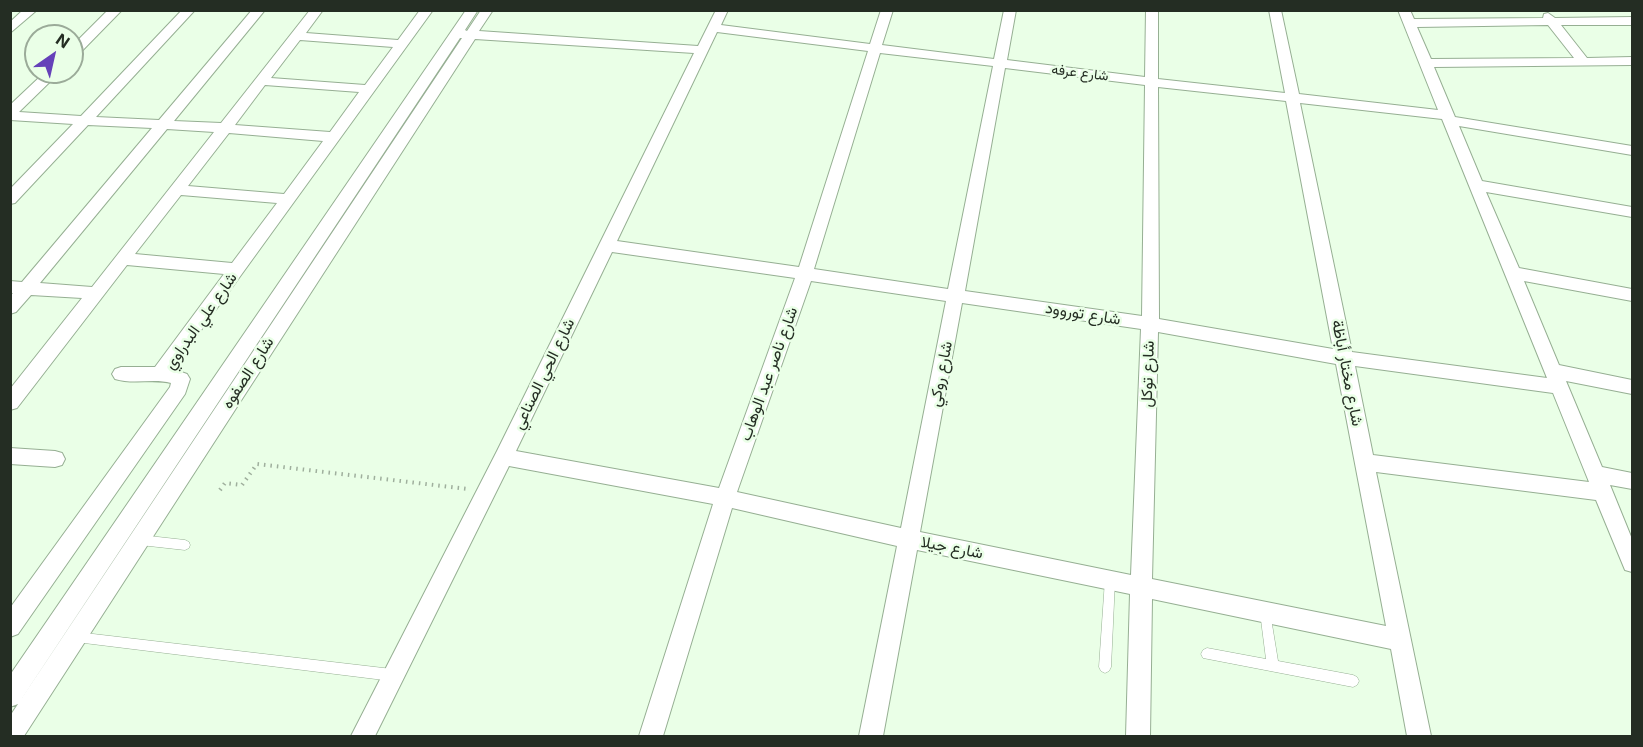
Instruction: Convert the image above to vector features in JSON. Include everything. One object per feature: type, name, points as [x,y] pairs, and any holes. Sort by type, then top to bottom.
[{"type":"street","points":[[10,29],[32,10]]},
{"type":"street","points":[[84,41],[116,10]]},
{"type":"street","points":[[10,199],[189,10]]},
{"type":"street","points":[[10,308],[19,288],[163,125],[259,10]]},
{"type":"street","points":[[300,10],[316,11]]},
{"type":"street","name":"شارع علي البدراوي","points":[[10,627],[179,389],[181,379],[164,374],[165,368],[427,10]]},
{"type":"street","name":"شارع الصفوه","points":[[11,736],[140,540],[463,34],[472,10]]},
{"type":"street","name":"شارع الصفوه","points":[[10,696],[463,34],[486,10]]},
{"type":"street","name":"شارع الحي الصناعي","points":[[363,736],[504,457],[722,10]]},
{"type":"street","name":"شارع ناصر عبد الوهاب","points":[[651,736],[724,498],[805,273],[887,10]]},
{"type":"street","name":"شارع روكي","points":[[871,736],[1010,10]]},
{"type":"street","name":"شارع توكل","points":[[1138,736],[1150,324],[1152,10]]},
{"type":"street","name":"شارع مختار أباظة","points":[[1275,10],[1419,736]]},
{"type":"street","points":[[1544,10],[1584,62]]},
{"type":"street","points":[[10,403],[316,11]]},
{"type":"street","points":[[1632,21],[1552,22],[1407,17],[1632,563]]},
{"type":"street","name":"شارع عرفه","points":[[713,28],[1448,117],[1632,150]]},
{"type":"street","points":[[463,34],[703,50]]},
{"type":"street","points":[[296,36],[401,44]]},
{"type":"street","points":[[1425,63],[1632,61]]},
{"type":"street","points":[[260,81],[368,89]]},
{"type":"street","points":[[10,115],[41,84]]},
{"type":"street","points":[[10,115],[333,137]]},
{"type":"street","points":[[1477,185],[1632,212]]},
{"type":"street","points":[[176,190],[288,199]]},
{"type":"street","name":"شارع توروود","points":[[606,245],[1150,324],[1344,358],[1632,387]]},
{"type":"street","points":[[124,259],[237,269]]},
{"type":"street","points":[[1514,273],[1632,295]]},
{"type":"street","points":[[19,288],[97,293]]},
{"type":"street","points":[[121,374],[135,376],[164,374]]},
{"type":"street","points":[[10,456],[55,459]]},
{"type":"street","name":"شارع جيلا","points":[[504,457],[724,498],[909,539],[1400,640]]},
{"type":"street","points":[[1365,462],[1599,483],[1632,482]]},
{"type":"lane","points":[[140,540],[185,545]]},
{"type":"lane","points":[[1105,667],[1110,580]]},
{"type":"lane","points":[[1265,612],[1273,666]]},
{"type":"lane","points":[[76,637],[392,675]]},
{"type":"lane","points":[[1207,654],[1353,681]]},
{"type":"path","points":[[220,490],[225,483],[242,485],[257,464],[487,491]]}]
